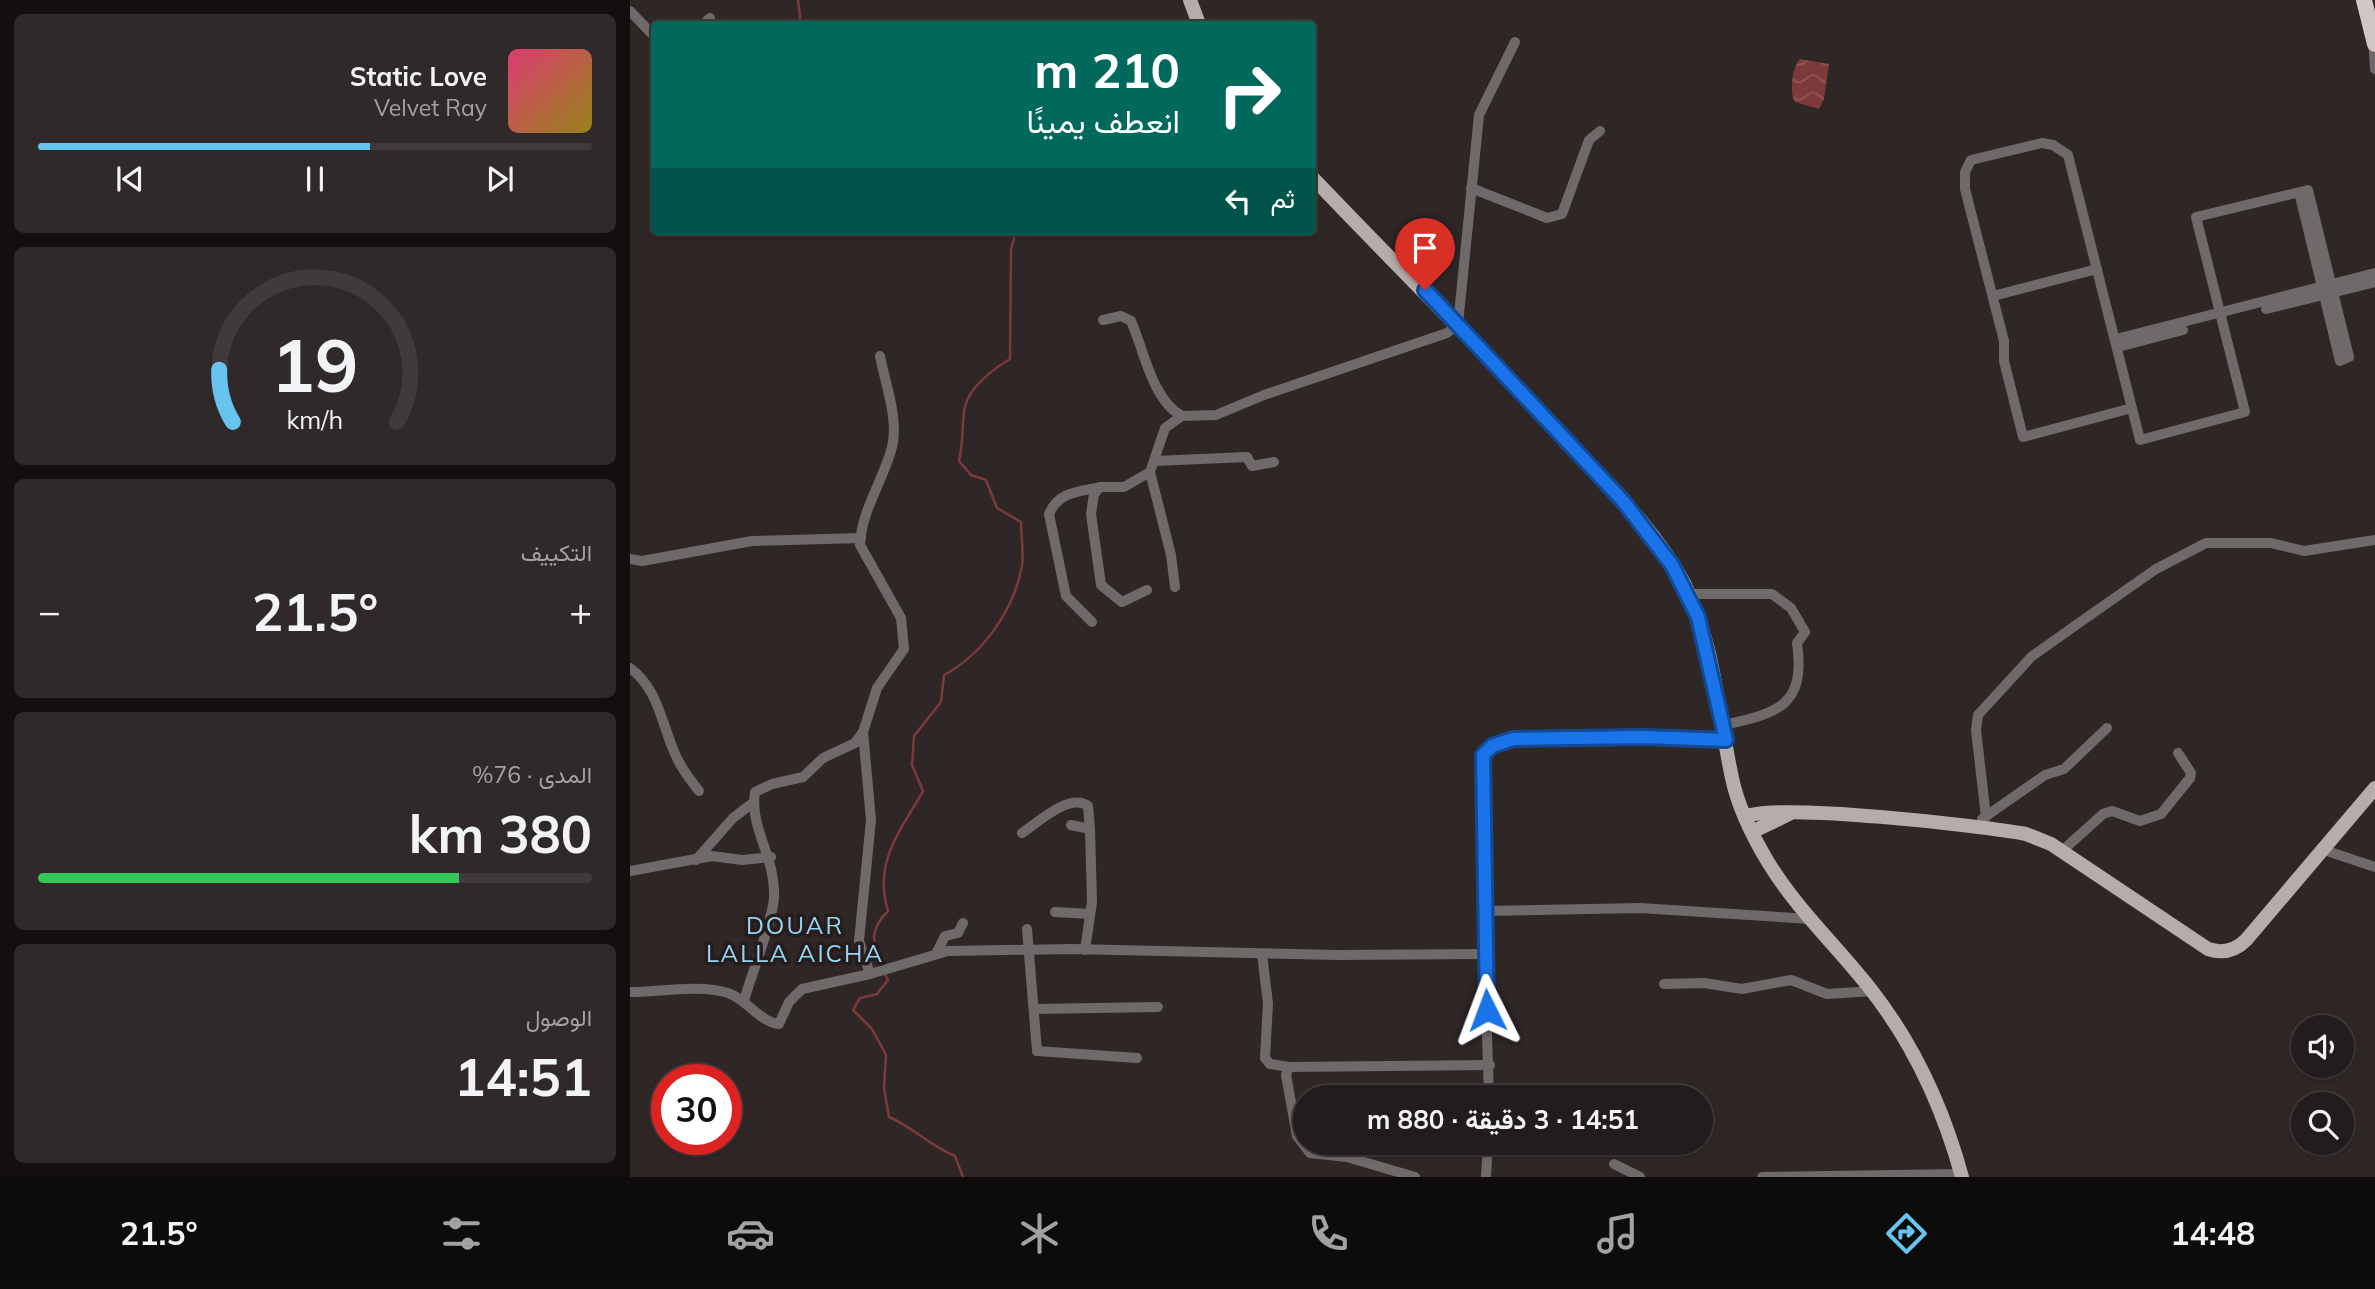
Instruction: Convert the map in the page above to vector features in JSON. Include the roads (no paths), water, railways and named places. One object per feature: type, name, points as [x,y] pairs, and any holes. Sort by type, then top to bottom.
[{"type":"highway","points":[[2364,0],[2374,41]]},
{"type":"main road","points":[[1190,0],[1198,21]]},
{"type":"main road","points":[[1316,181],[1458,324],[1623,501],[1672,565],[1689,594],[1710,660],[1739,801],[1752,832],[1767,861],[1810,919],[1872,991],[1920,1067],[1941,1113],[1961,1176]]},
{"type":"main road","points":[[1745,817],[1774,817],[1790,813],[2026,834],[2062,851],[2202,945],[2221,952],[2241,945],[2375,788]]},
{"type":"main road","points":[[1739,801],[1774,817]]},
{"type":"main road","points":[[1752,832],[1774,817]]},
{"type":"main road","points":[[1767,861],[1774,817]]},
{"type":"street","points":[[630,11],[651,33]]},
{"type":"street","points":[[2374,41],[2375,69]]},
{"type":"street","points":[[1092,621],[1066,596],[1049,514],[1053,506],[1070,492],[1100,487],[1124,487],[1150,472],[1165,428],[1182,416],[1216,415],[1264,395],[1447,333],[1458,324],[1479,115],[1516,42]]},
{"type":"street","points":[[1471,188],[1547,218],[1562,214],[1589,139],[1600,131]]},
{"type":"street","points":[[2132,408],[2023,437],[2004,361],[2004,341],[1965,189],[1965,172],[1975,157],[2042,143],[2053,145],[2068,155],[2117,343],[2140,440],[2245,412],[2196,217],[2303,191],[2350,357],[2340,360],[2329,290]]},
{"type":"street","points":[[1993,296],[2097,270]]},
{"type":"street","points":[[2329,290],[2375,273]]},
{"type":"street","points":[[2117,343],[2329,290],[2375,282]]},
{"type":"street","points":[[1103,320],[1121,316],[1131,321],[1157,387],[1166,402],[1182,416]]},
{"type":"street","points":[[744,1001],[774,899],[771,857],[752,811],[755,792],[772,784],[803,777],[823,758],[855,743],[863,732],[877,688],[904,649],[901,618],[864,556],[860,538],[893,444],[891,412],[880,356]]},
{"type":"street","points":[[1155,461],[1247,457],[1251,466],[1274,462]]},
{"type":"street","points":[[1150,472],[1171,555],[1175,587]]},
{"type":"street","points":[[1100,487],[1094,494],[1091,514],[1101,585],[1122,602],[1147,590]]},
{"type":"street","points":[[630,559],[642,561],[752,541],[860,538]]},
{"type":"street","points":[[1986,817],[1976,730],[1978,715],[2031,657],[2156,569],[2206,543],[2271,543],[2304,551],[2375,540]]},
{"type":"street","points":[[1489,1085],[1483,911],[1483,755],[1492,746],[1513,739],[1725,733],[1763,716],[1785,702],[1798,681],[1801,668],[1797,643],[1805,632],[1791,608],[1772,594],[1689,594]]},
{"type":"street","points":[[630,668],[645,682],[660,710],[678,762],[699,791]]},
{"type":"street","points":[[1971,827],[2045,775],[2064,769],[2107,728]]},
{"type":"street","points":[[863,732],[871,820],[859,941],[870,974]]},
{"type":"street","points":[[2062,851],[2103,814],[2112,811],[2140,821],[2161,814],[2190,778],[2191,773],[2178,753]]},
{"type":"street","points":[[696,860],[733,818],[754,802]]},
{"type":"street","points":[[1022,833],[1067,805],[1078,802],[1088,806],[1090,915],[1085,950]]},
{"type":"street","points":[[1071,825],[1090,829]]},
{"type":"street","points":[[2324,850],[2375,867]]},
{"type":"street","points":[[630,871],[712,856],[742,860],[771,857]]},
{"type":"street","points":[[1483,911],[1640,908],[1810,919]]},
{"type":"street","points":[[1055,912],[1090,915]]},
{"type":"street","points":[[936,954],[945,936],[958,933],[963,923]]},
{"type":"street","points":[[1027,929],[1037,1051],[1137,1058]]},
{"type":"street","points":[[630,992],[715,990],[744,1001],[764,1019],[779,1024],[789,1002],[802,989],[870,974],[936,954],[1085,950],[1262,954],[1484,954]]},
{"type":"street","points":[[1262,954],[1268,1003],[1265,1058],[1270,1065],[1490,1065]]},
{"type":"street","points":[[1664,984],[1704,983],[1742,989],[1791,980],[1827,994],[1872,991]]},
{"type":"street","points":[[1034,1009],[1158,1007]]},
{"type":"street","points":[[1289,1067],[1286,1075],[1297,1136],[1310,1153],[1347,1157],[1415,1177]]},
{"type":"street","points":[[1486,1177],[1487,1155]]},
{"type":"street","points":[[1614,1164],[1640,1177]]},
{"type":"street","points":[[1762,1177],[1961,1176]]},
{"type":"water","points":[[1800,59],[1829,64],[1824,99],[1819,109],[1795,102],[1793,98],[1793,73]]},
{"type":"waterway","points":[[798,0],[801,21]]},
{"type":"waterway","points":[[882,966],[874,937],[878,924],[888,911],[884,893],[886,862],[898,834],[923,791],[912,765],[914,736],[941,702],[944,675],[972,655],[995,629],[1012,599],[1022,566],[1021,522],[997,508],[986,480],[971,475],[959,461],[966,404],[975,388],[1010,359],[1011,250],[1015,235]]},
{"type":"waterway","points":[[884,972],[888,980],[877,994],[860,998],[853,1010],[872,1029],[886,1055],[884,1088],[889,1117],[955,1156],[963,1177]]},
{"type":"district","name":"DOUAR LALLA AICHA","points":[[795,940]]}]
